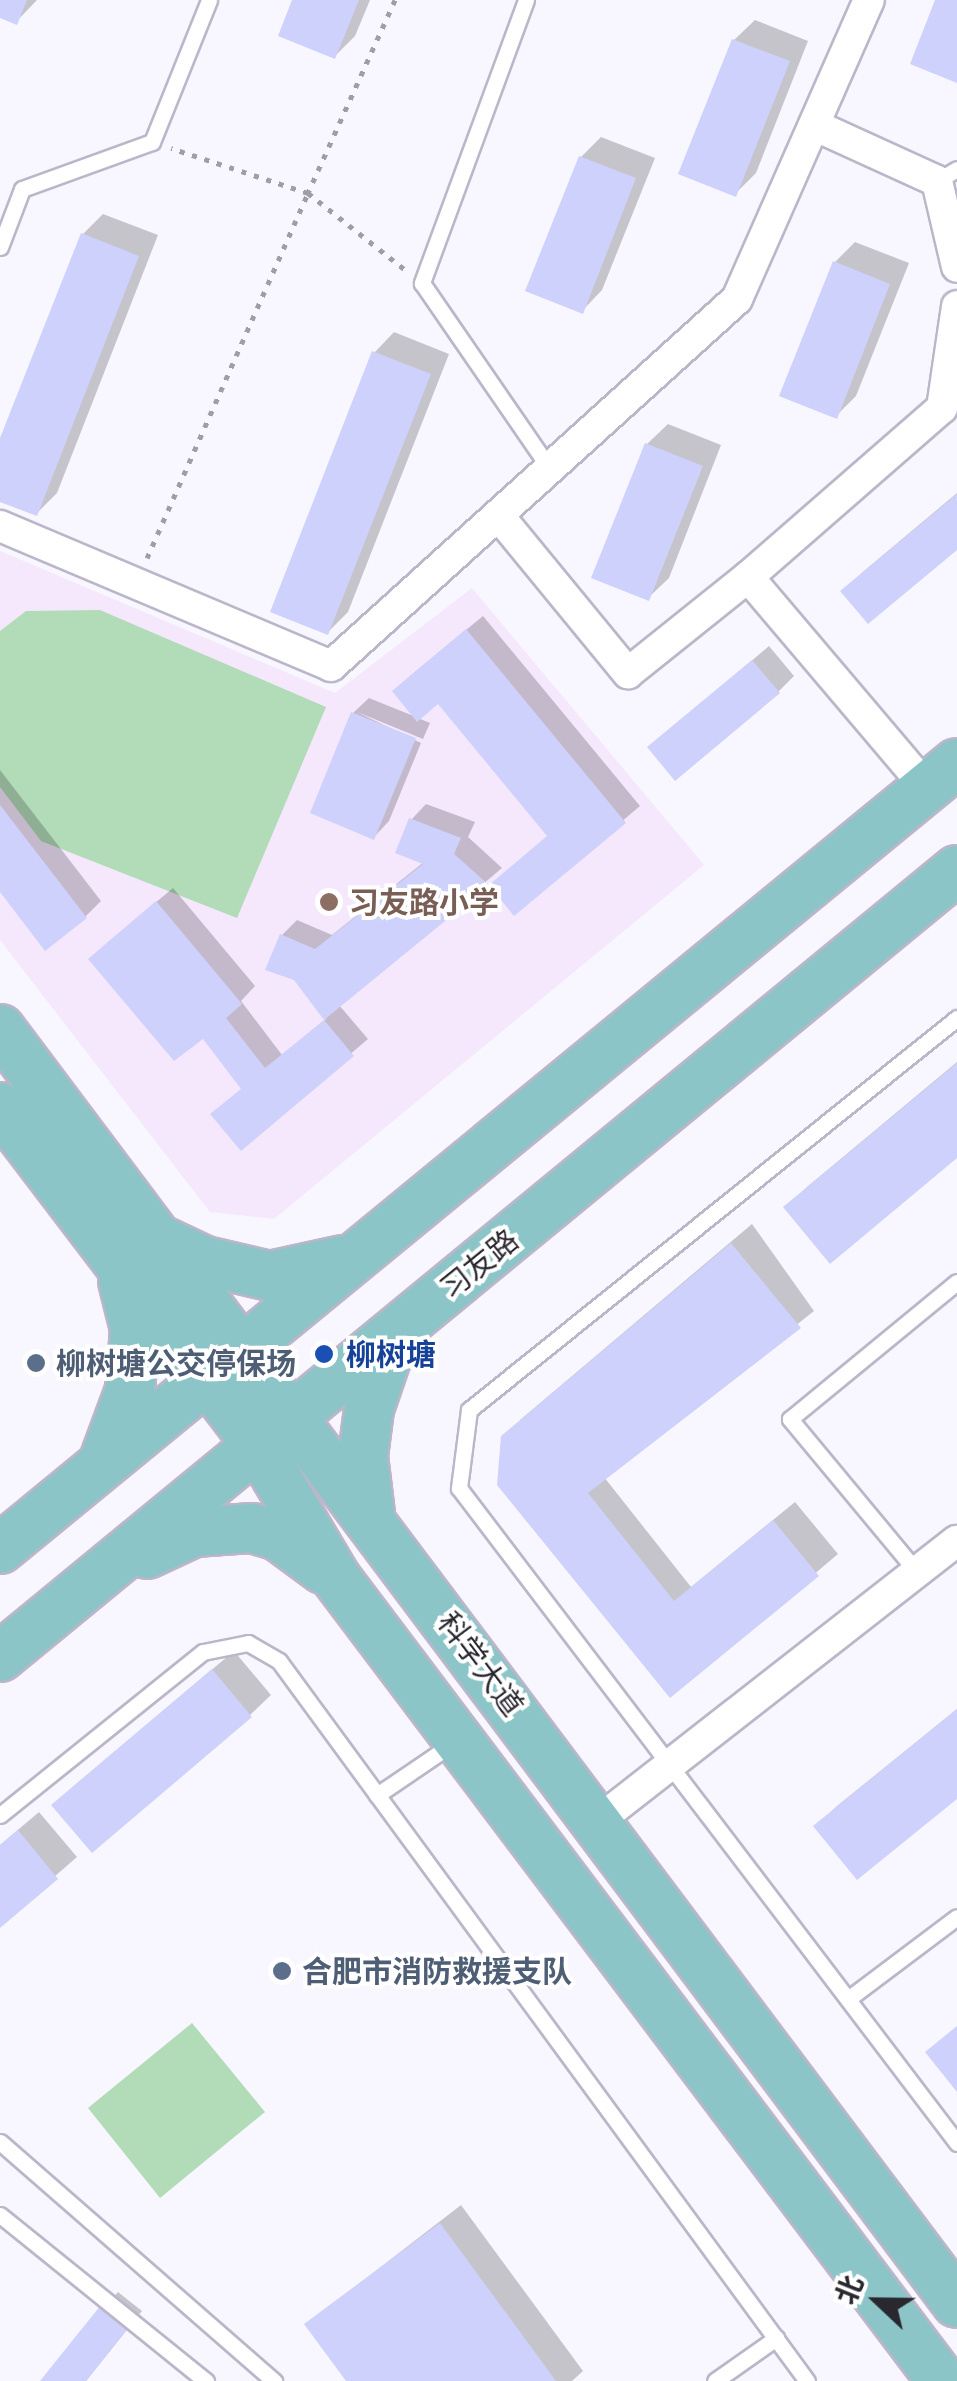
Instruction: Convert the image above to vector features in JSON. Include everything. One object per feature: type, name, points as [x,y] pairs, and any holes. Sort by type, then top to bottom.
[{"type":"main road","points":[[0,1549],[942,775]]},
{"type":"main road","name":"习友路","points":[[0,1658],[957,870]]},
{"type":"main road","name":"科学大道","points":[[0,1030],[135,1252],[204,1379],[258,1446],[336,1578],[942,2381]]},
{"type":"main road","name":"科学大道","points":[[0,1107],[135,1252],[241,1349],[295,1414],[957,2303]]},
{"type":"main road","points":[[102,1464],[130,1390],[135,1252],[205,1261],[270,1276],[351,1258]]},
{"type":"main road","points":[[370,1514],[363,1456],[368,1409],[395,1333]]},
{"type":"main road","points":[[98,1577],[194,1532],[252,1528],[278,1536],[336,1578]]},
{"type":"street","points":[[0,526],[330,666],[737,299],[869,0]]},
{"type":"street","points":[[814,124],[947,175],[957,267]]},
{"type":"street","points":[[498,515],[628,673],[748,577],[942,408],[957,306]]},
{"type":"street","points":[[748,577],[942,775]]},
{"type":"street","points":[[598,1821],[957,1540]]},
{"type":"lane","points":[[0,247],[22,189],[152,142],[210,0]]},
{"type":"lane","points":[[526,0],[422,283],[550,468]]},
{"type":"lane","points":[[957,1018],[469,1410],[459,1488],[957,2142]]},
{"type":"lane","points":[[917,1572],[790,1419],[957,1282]]},
{"type":"lane","points":[[0,1815],[204,1652],[248,1643],[278,1661],[807,2381]]},
{"type":"lane","points":[[377,1796],[458,1740]]},
{"type":"lane","points":[[848,1999],[957,1917]]},
{"type":"lane","points":[[0,2142],[274,2381]]},
{"type":"lane","points":[[0,2240],[6,2220],[202,2380]]},
{"type":"lane","points":[[715,2381],[776,2338]]},
{"type":"path","points":[[135,583],[395,0]]},
{"type":"path","points":[[152,142],[308,192],[422,283]]},
{"type":"shaded area","name":"习友路小学","points":[[0,551],[335,693],[472,588],[704,865],[274,1219],[210,1212],[0,940]]},
{"type":"green space","points":[[100,610],[326,707],[237,918],[41,841],[0,787],[0,631],[26,611]]},
{"type":"green space","points":[[192,2023],[265,2112],[160,2198],[88,2108]]},
{"type":"building","points":[[0,0],[27,0],[17,25],[0,18]]},
{"type":"building","points":[[292,0],[359,0],[335,59],[278,36]]},
{"type":"building","points":[[935,0],[957,0],[957,83],[910,64]]},
{"type":"building","points":[[732,39],[790,61],[736,197],[678,174]]},
{"type":"building","points":[[579,156],[636,178],[583,314],[525,291]]},
{"type":"building","points":[[81,233],[139,256],[37,516],[0,502],[0,438]]},
{"type":"building","points":[[833,261],[890,284],[837,419],[779,396]]},
{"type":"building","points":[[372,351],[431,374],[328,635],[270,612]]},
{"type":"building","points":[[645,443],[703,466],[649,601],[591,578]]},
{"type":"building","points":[[957,494],[957,550],[868,624],[840,591]]},
{"type":"building","points":[[466,629],[626,823],[514,916],[489,885],[547,836],[438,704],[417,722],[392,691]]},
{"type":"building","points":[[752,660],[780,693],[675,781],[647,747]]},
{"type":"building","points":[[351,712],[416,738],[374,840],[310,813]]},
{"type":"building","points":[[0,805],[87,918],[45,951],[0,892]]},
{"type":"building","points":[[409,818],[461,838],[454,854],[489,885],[324,1020],[294,980],[265,970],[280,934],[315,949],[423,864],[395,853]]},
{"type":"building","points":[[156,901],[242,1004],[226,1018],[265,1068],[324,1020],[354,1056],[241,1151],[210,1114],[241,1089],[203,1039],[174,1061],[88,959]]},
{"type":"building","points":[[957,1063],[957,1158],[830,1264],[783,1207]]},
{"type":"building","points":[[731,1243],[801,1328],[588,1493],[674,1601],[773,1520],[819,1576],[670,1698],[497,1485],[501,1436]]},
{"type":"building","points":[[212,1669],[252,1717],[92,1853],[51,1805]]},
{"type":"building","points":[[957,1709],[957,1799],[857,1880],[813,1826]]},
{"type":"building","points":[[18,1830],[58,1879],[0,1928],[0,1845]]},
{"type":"building","points":[[957,2026],[957,2092],[925,2052]]},
{"type":"building","points":[[440,2223],[556,2381],[346,2381],[304,2324]]},
{"type":"building","points":[[101,2305],[129,2327],[86,2381],[40,2381]]},
{"type":"place","name":"习友路小学","points":[[329,902]]},
{"type":"place","name":"柳树塘","points":[[324,1354]]},
{"type":"place","name":"柳树塘公交停保场","points":[[36,1363]]},
{"type":"place","name":"合肥市消防救援支队","points":[[282,1971]]}]
